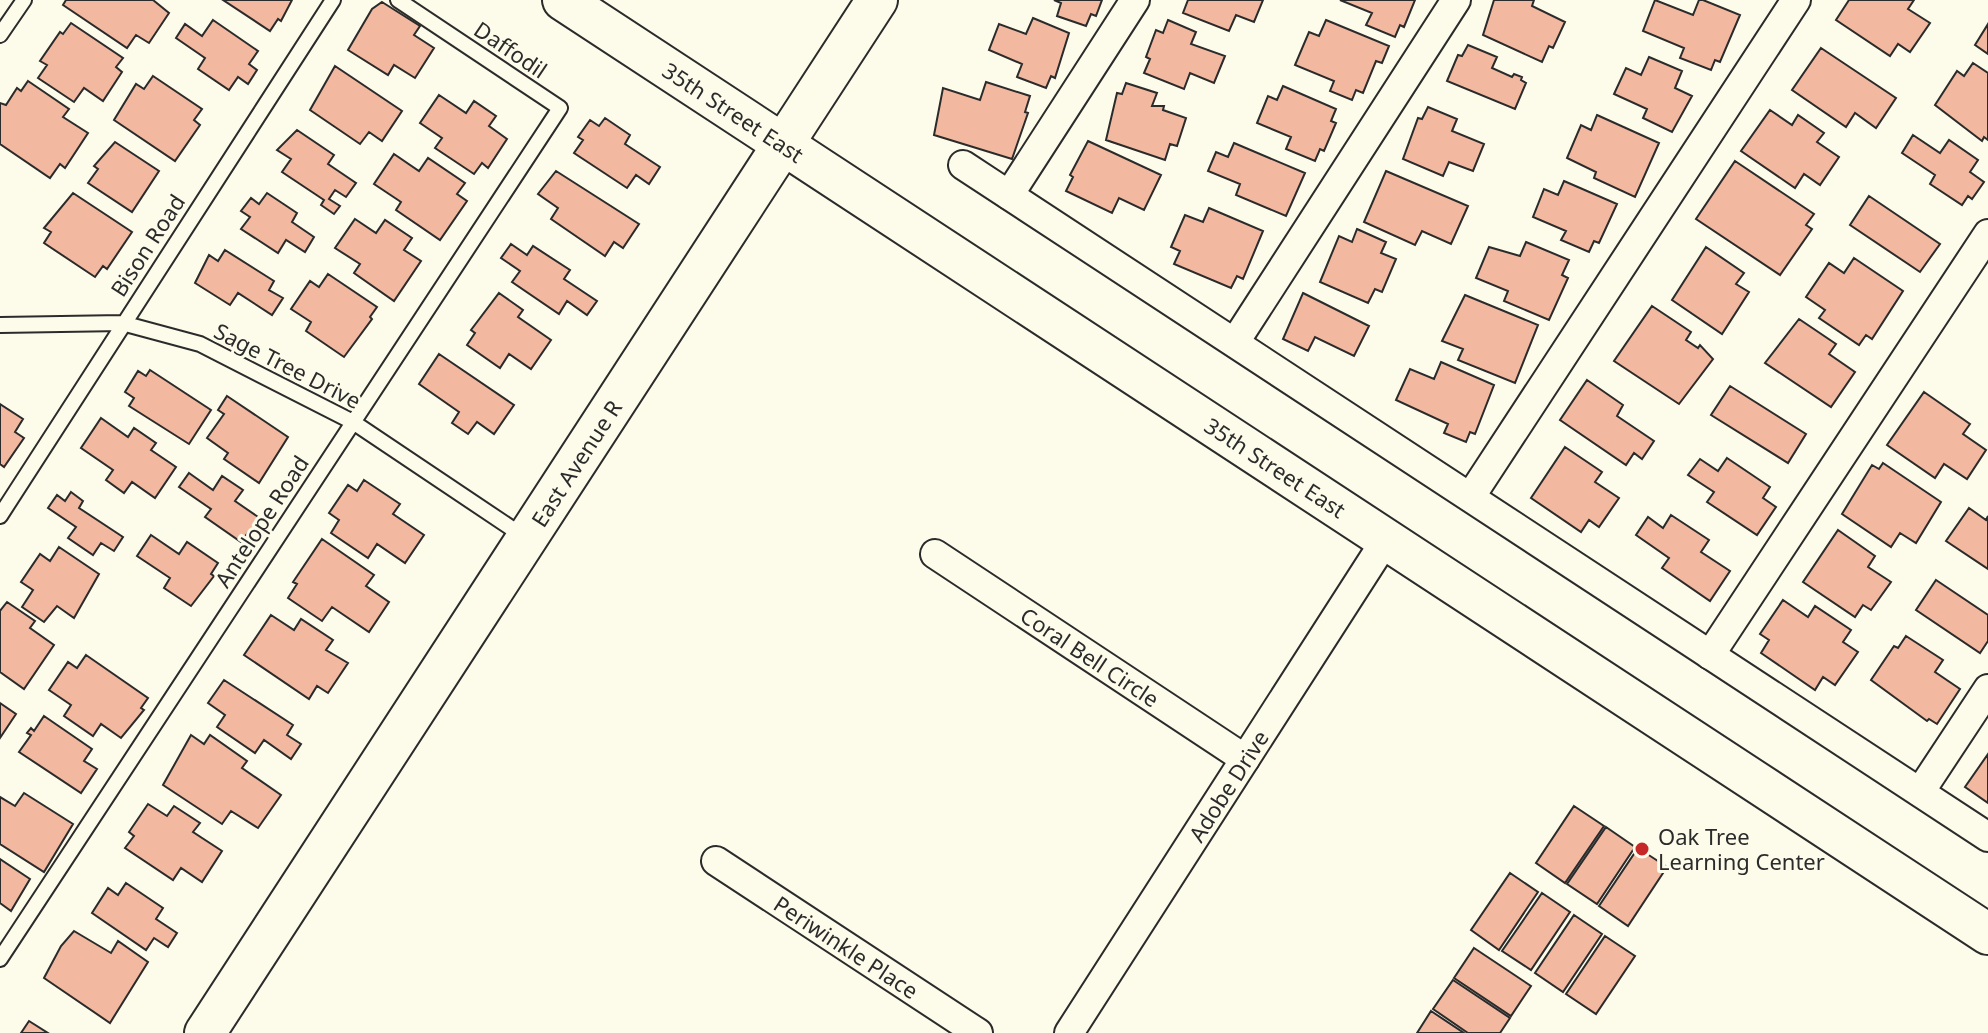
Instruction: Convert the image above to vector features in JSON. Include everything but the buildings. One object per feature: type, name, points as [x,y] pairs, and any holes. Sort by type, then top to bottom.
[{"type":"street","name":"East Avenue R","points":[[205,1033],[276,929],[526,538],[877,0]]},
{"type":"street","points":[[1009,195],[1135,0]]},
{"type":"street","points":[[1235,342],[1456,0]]},
{"type":"street","points":[[1471,496],[1796,0]]},
{"type":"street","name":"35th Street East","points":[[582,5],[783,144],[1988,934]]},
{"type":"street","points":[[963,165],[1988,837]]},
{"type":"street","points":[[1710,655],[1988,234]]},
{"type":"street","name":"Adobe Drive","points":[[1069,1033],[1387,538]]},
{"type":"street","name":"Coral Bell Circle","points":[[935,554],[1245,759]]},
{"type":"street","points":[[1920,792],[1988,689]]},
{"type":"street","name":"Periwinkle Place","points":[[716,861],[978,1033]]},
{"type":"street","name":"East Avenue R","points":[[220,1033],[276,929]]},
{"type":"lane","points":[[0,35],[24,0]]},
{"type":"lane","name":"Bison Road","points":[[0,516],[333,0]]},
{"type":"lane","name":"Daffodil","points":[[398,0],[560,108]]},
{"type":"lane","name":"Antelope Road","points":[[0,959],[560,108]]},
{"type":"lane","name":"Sage Tree Drive","points":[[0,325],[122,323],[200,344],[353,422],[526,538]]},
{"type":"place","name":"Oak Tree Learning Center","points":[[1642,849]]}]
